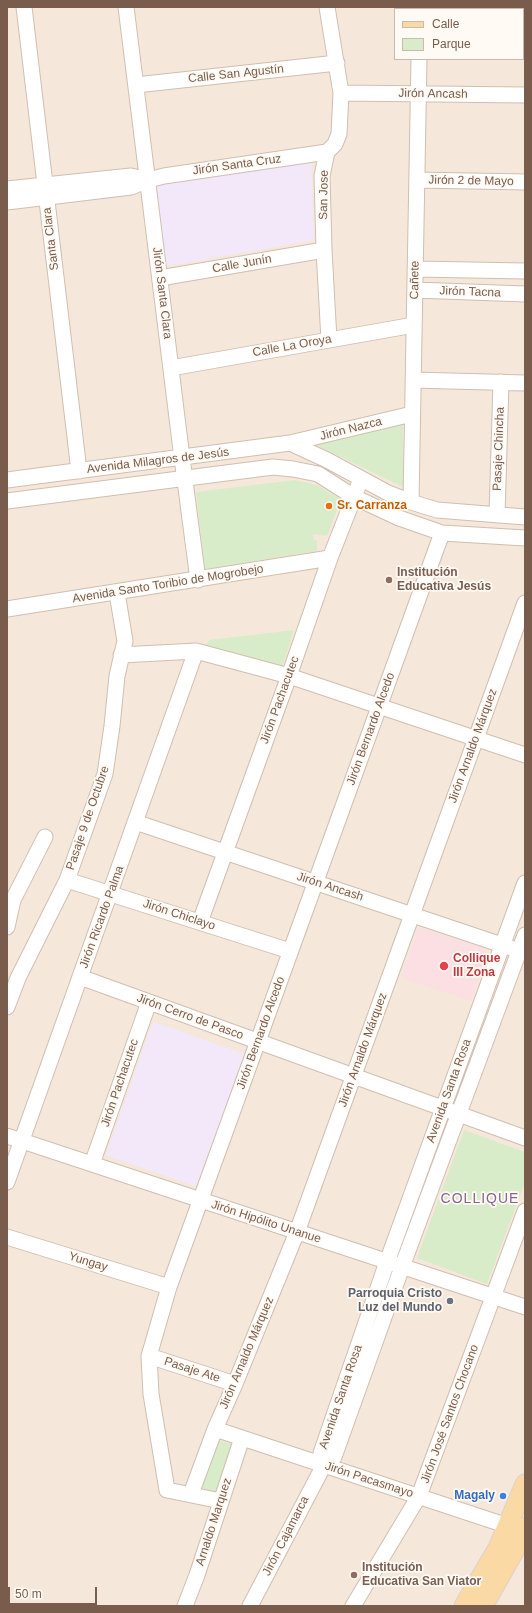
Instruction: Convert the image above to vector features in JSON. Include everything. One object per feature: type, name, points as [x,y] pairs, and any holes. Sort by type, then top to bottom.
[{"type":"main road","points":[[483,1606],[512,1553],[519,1528],[525,1484]]},
{"type":"main road","points":[[464,1606],[512,1553]]},
{"type":"street","name":"Santa Clara","points":[[24,7],[79,471]]},
{"type":"street","name":"Jirón Santa Clara","points":[[126,7],[198,580]]},
{"type":"street","name":"San Jose","points":[[327,7],[341,92],[339,134],[335,144],[327,152],[322,176],[329,340]]},
{"type":"street","name":"Cañete","points":[[411,502],[419,60]]},
{"type":"street","name":"Calle San Agustín","points":[[136,85],[336,63]]},
{"type":"street","name":"Jirón Ancash","points":[[341,92],[525,96]]},
{"type":"street","name":"Jirón Santa Cruz","points":[[7,202],[46,191],[131,176],[148,180],[327,152]]},
{"type":"street","name":"Jirón 2 de Mayo","points":[[417,180],[525,182]]},
{"type":"street","name":"Jirón Santa Cruz","points":[[7,190],[46,191]]},
{"type":"street","name":"Calle Junín","points":[[160,278],[324,250]]},
{"type":"street","points":[[415,269],[525,271]]},
{"type":"street","name":"Jirón Tacna","points":[[415,290],[525,294]]},
{"type":"street","name":"Calle La Oroya","points":[[171,368],[414,325]]},
{"type":"street","points":[[413,380],[525,382]]},
{"type":"street","name":"Pasaje Chincha","points":[[497,515],[501,382]]},
{"type":"street","name":"Jirón Nazca","points":[[290,444],[412,414]]},
{"type":"street","name":"Avenida Milagros de Jesús","points":[[7,480],[290,444],[327,460],[388,493],[411,502],[437,510],[525,517]]},
{"type":"street","name":"Avenida Milagros de Jesús","points":[[7,501],[273,467],[293,468],[318,474],[354,497],[399,518],[442,533],[525,538]]},
{"type":"street","name":"Jirón Pachacutec","points":[[200,922],[330,558],[361,479]]},
{"type":"street","name":"Jirón Bernardo Alcedo","points":[[221,1501],[167,1490],[151,1394],[149,1356],[169,1286],[442,533]]},
{"type":"street","name":"Avenida Santo Toribio de Mogrobejo","points":[[7,609],[117,593],[330,558]]},
{"type":"street","name":"Pasaje 9 de Octubre","points":[[7,1007],[18,978],[67,880],[104,774],[112,726],[116,676],[124,642],[117,593]]},
{"type":"street","name":"Jirón Arnaldo Márquez","points":[[191,1494],[214,1429],[235,1384],[297,1232],[525,603]]},
{"type":"street","points":[[122,654],[196,651],[289,676],[525,755]]},
{"type":"street","name":"Jirón Ricardo Palma","points":[[7,1182],[196,651]]},
{"type":"street","name":"Jirón Ancash","points":[[135,822],[522,952]]},
{"type":"street","points":[[7,927],[14,900],[45,837]]},
{"type":"street","name":"Jirón Chiclayo","points":[[67,880],[290,951]]},
{"type":"street","name":"Avenida Santa Rosa","points":[[525,883],[387,1262],[321,1453],[324,1465],[334,1457],[458,1114],[522,952],[525,935]]},
{"type":"street","name":"Jirón Cerro de Pasco","points":[[80,977],[525,1138]]},
{"type":"street","name":"Jirón Pachacutec","points":[[92,1164],[149,1002]]},
{"type":"street","name":"Jirón Hipólito Unanue","points":[[7,1136],[525,1308]]},
{"type":"street","name":"Jirón José Santos Chocano","points":[[353,1606],[420,1496],[525,1211]]},
{"type":"street","name":"Yungay","points":[[7,1237],[169,1286]]},
{"type":"street","name":"Pasaje Ate","points":[[149,1356],[235,1384]]},
{"type":"street","name":"Jirón Pacasmayo","points":[[214,1429],[519,1528]]},
{"type":"street","name":"Arnaldo Marquez","points":[[185,1606],[242,1438]]},
{"type":"street","name":"Jirón Cajamarca","points":[[250,1606],[324,1465]]},
{"type":"shaded area","points":[[7,7],[525,7],[525,1606],[7,1606]]},
{"type":"shaded area","points":[[311,162],[314,240],[167,266],[154,183]]},
{"type":"shaded area","name":"Collique III Zona","points":[[418,927],[484,948],[487,955],[471,1001],[401,978]]},
{"type":"shaded area","points":[[153,1022],[244,1054],[198,1187],[106,1155]]},
{"type":"green space","points":[[403,421],[403,487],[312,443]]},
{"type":"green space","points":[[295,480],[317,485],[341,499],[327,536],[313,534],[314,540],[317,540],[317,551],[205,569],[196,492]]},
{"type":"green space","points":[[294,630],[282,668],[204,648],[209,640]]},
{"type":"green space","points":[[464,1130],[525,1152],[525,1182],[487,1284],[417,1258]]},
{"type":"green space","points":[[217,1440],[232,1444],[217,1492],[202,1488]]},
{"type":"place","name":"Sr. Carranza","points":[[329,506]]},
{"type":"place","name":"Institución Educativa Jesús","points":[[389,580]]},
{"type":"place","name":"Collique III Zona","points":[[444,966]]},
{"type":"place","name":"Parroquia Cristo Luz del Mundo","points":[[450,1301]]},
{"type":"place","name":"Magaly","points":[[503,1496]]},
{"type":"place","name":"Institución Educativa San Viator","points":[[354,1575]]},
{"type":"district","name":"COLLIQUE","points":[[480,1199]]}]
